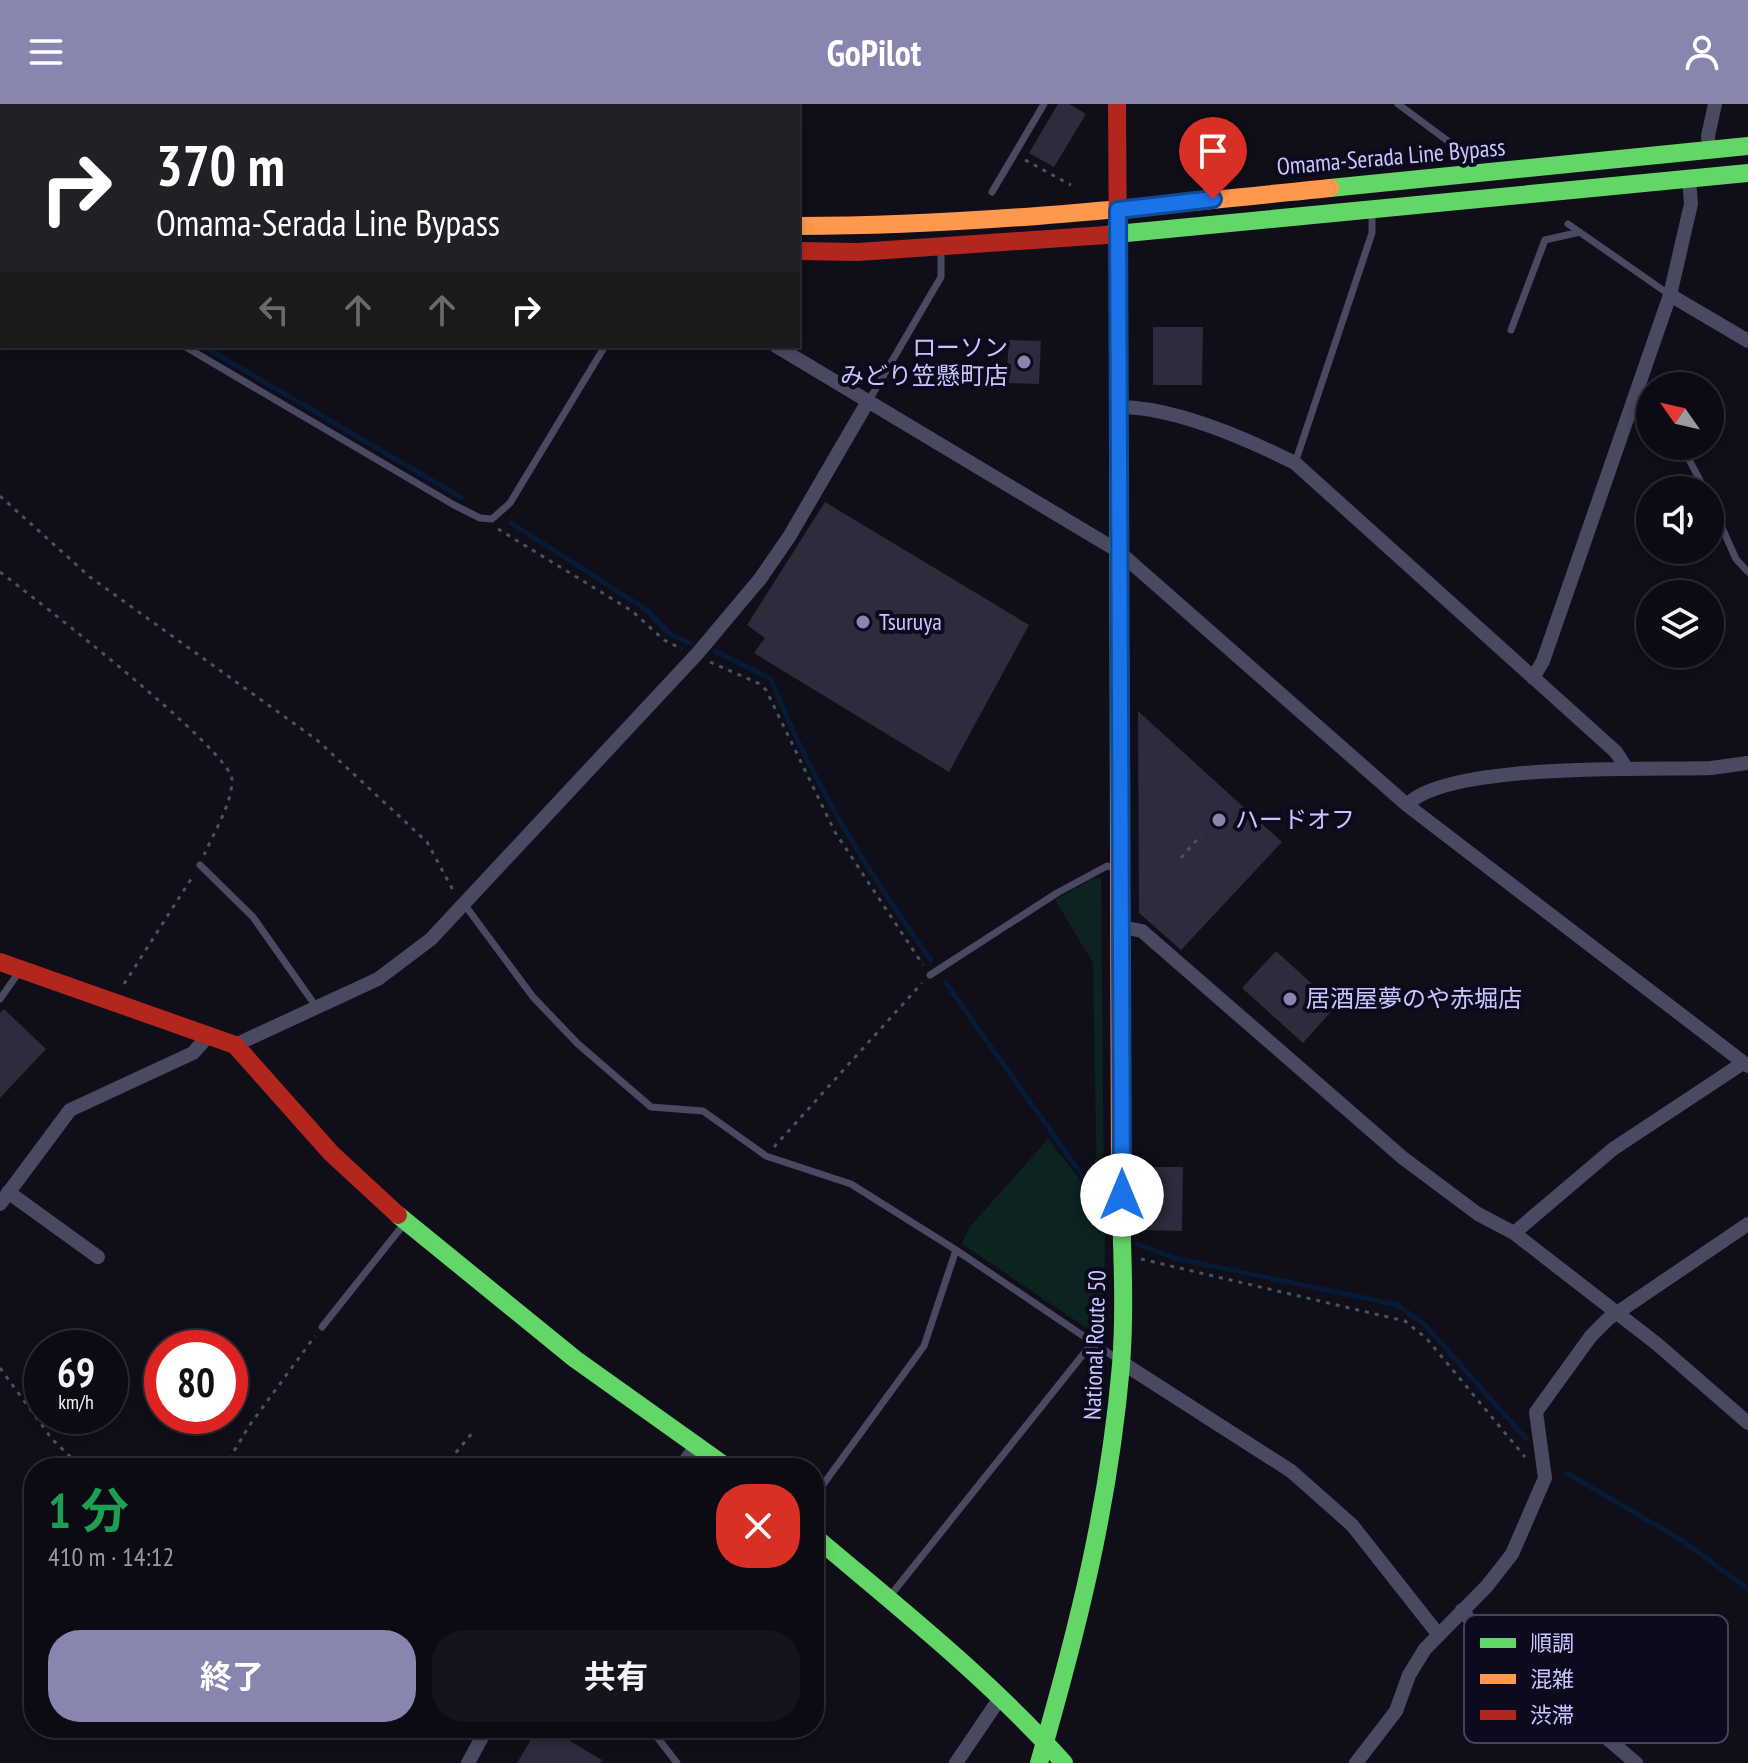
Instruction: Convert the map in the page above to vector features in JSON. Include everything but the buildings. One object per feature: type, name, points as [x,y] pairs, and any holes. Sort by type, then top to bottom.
[{"type":"main road","name":"National Route 50","points":[[1039,1763],[1072,1649],[1103,1516],[1121,1362],[1123,870],[1118,551],[1117,104]]},
{"type":"main road","name":"Omama-Serada Line Bypass","points":[[800,226],[899,226],[1118,210],[1748,146]]},
{"type":"main road","points":[[800,251],[941,248],[1119,234],[1748,173]]},
{"type":"main road","points":[[0,962],[235,1045],[331,1153],[405,1222],[579,1363],[716,1458]]},
{"type":"main road","points":[[824,1544],[889,1597],[1000,1698],[1064,1763]]},
{"type":"street","points":[[1709,150],[1708,136],[1715,104]]},
{"type":"street","points":[[1533,678],[1543,661],[1646,382],[1691,204],[1689,179]]},
{"type":"street","points":[[1670,295],[1748,341]]},
{"type":"street","points":[[779,348],[1118,551],[1407,805],[1746,1064],[1613,1149],[1514,1233]]},
{"type":"street","points":[[235,1045],[315,1005],[378,979],[431,939],[697,654],[760,579],[789,537],[867,403]]},
{"type":"street","points":[[1119,407],[1162,413],[1248,439],[1295,463],[1616,752],[1627,769]]},
{"type":"street","points":[[1407,805],[1419,794],[1449,783],[1517,774],[1711,768],[1748,763]]},
{"type":"street","points":[[1122,927],[1142,931],[1403,1158],[1478,1214],[1514,1233],[1657,1344],[1748,1423]]},
{"type":"street","points":[[98,1257],[4,1198],[70,1110],[94,1096],[193,1053],[210,1034]]},
{"type":"street","points":[[1356,1763],[1389,1722],[1415,1664],[1438,1634],[1512,1554],[1543,1487],[1543,1458],[1536,1412],[1591,1336],[1615,1314],[1748,1224]]},
{"type":"street","points":[[1121,1362],[1291,1471],[1352,1525],[1438,1634]]},
{"type":"street","points":[[688,1458],[698,1444]]},
{"type":"street","points":[[1462,1610],[1466,1615]]},
{"type":"street","points":[[956,1763],[1000,1698]]},
{"type":"street","points":[[468,1763],[482,1738]]},
{"type":"street","points":[[1613,1743],[1636,1763]]},
{"type":"lane","points":[[992,192],[1044,104]]},
{"type":"lane","points":[[1398,104],[1460,150],[1465,174]]},
{"type":"lane","points":[[1412,114],[1415,104]]},
{"type":"lane","points":[[1295,463],[1372,233],[1372,211]]},
{"type":"lane","points":[[1568,224],[1670,295]]},
{"type":"lane","points":[[1511,330],[1545,240],[1580,232]]},
{"type":"lane","points":[[867,403],[941,277],[941,248]]},
{"type":"lane","points":[[187,348],[480,518],[492,519],[510,503],[604,348]]},
{"type":"lane","points":[[1724,532],[1736,559],[1748,572]]},
{"type":"lane","points":[[200,865],[253,917],[315,1005]]},
{"type":"lane","points":[[930,975],[1089,874],[1107,866],[1123,870]]},
{"type":"lane","points":[[464,904],[533,997],[612,1075],[658,1110],[703,1111],[766,1156],[851,1184],[956,1250],[1121,1362]]},
{"type":"lane","points":[[0,999],[19,970]]},
{"type":"lane","points":[[322,1327],[405,1222]]},
{"type":"lane","points":[[824,1483],[924,1346],[956,1250]]},
{"type":"lane","points":[[889,1597],[1065,1382],[1093,1342]]},
{"type":"lane","points":[[658,1738],[677,1763]]},
{"type":"path","points":[[1015,154],[1071,185]]},
{"type":"path","points":[[0,496],[90,577],[317,740],[427,842],[464,904]]},
{"type":"path","points":[[480,518],[632,611],[664,640],[760,684],[766,690],[835,832],[930,975],[766,1156]]},
{"type":"path","points":[[0,572],[78,632],[202,739],[229,768],[233,779],[200,865],[114,1001]]},
{"type":"path","points":[[1181,858],[1201,835]]},
{"type":"path","points":[[1122,1254],[1405,1321],[1427,1339],[1529,1461],[1543,1458]]},
{"type":"path","points":[[230,1458],[249,1426],[322,1327]]},
{"type":"path","points":[[0,1368],[52,1439],[72,1458]]},
{"type":"path","points":[[451,1458],[473,1432]]},
{"type":"green space","points":[[1094,878],[1101,878],[1104,1197],[1097,1188],[1093,963],[1055,900]]},
{"type":"green space","points":[[1048,1139],[1097,1201],[1097,1227],[1105,1234],[1104,1334],[1088,1329],[962,1244],[968,1229]]},
{"type":"waterway","points":[[206,348],[462,498]]},
{"type":"waterway","points":[[511,523],[644,608],[670,634],[692,644]]},
{"type":"waterway","points":[[715,651],[771,679],[804,754],[842,825],[931,960]]},
{"type":"waterway","points":[[945,982],[1101,1202],[1102,1225]]},
{"type":"waterway","points":[[1137,1244],[1174,1258],[1398,1305],[1426,1326],[1526,1439]]},
{"type":"waterway","points":[[1567,1473],[1683,1541],[1748,1589]]},
{"type":"traffic: fast","points":[[1330,188],[1748,146]]},
{"type":"traffic: fast","points":[[1106,235],[1748,173]]},
{"type":"traffic: fast","points":[[1118,266],[1119,849]]},
{"type":"traffic: fast","points":[[1039,1763],[1090,1566],[1116,1417],[1123,1317],[1120,1170]]},
{"type":"traffic: fast","points":[[398,1215],[575,1359],[714,1458]]},
{"type":"traffic: fast","points":[[824,1544],[974,1673],[1064,1763]]},
{"type":"traffic: slow","points":[[800,226],[998,219],[1330,188]]},
{"type":"traffic: slow","points":[[1119,849],[1120,1170]]},
{"type":"traffic: jam","points":[[1117,104],[1118,266]]},
{"type":"traffic: jam","points":[[800,251],[858,252],[1106,235]]},
{"type":"traffic: jam","points":[[0,962],[235,1045],[331,1153],[398,1215]]},
{"type":"place","name":"ローソン みどり笠懸町店","points":[[1024,362]]},
{"type":"place","name":"Tsuruya","points":[[863,622]]},
{"type":"place","name":"ハードオフ","points":[[1219,820]]},
{"type":"place","name":"居酒屋夢のや赤堀店","points":[[1290,999]]},
{"type":"route","points":[[1122,1195],[1118,210],[1213,199]]}]
